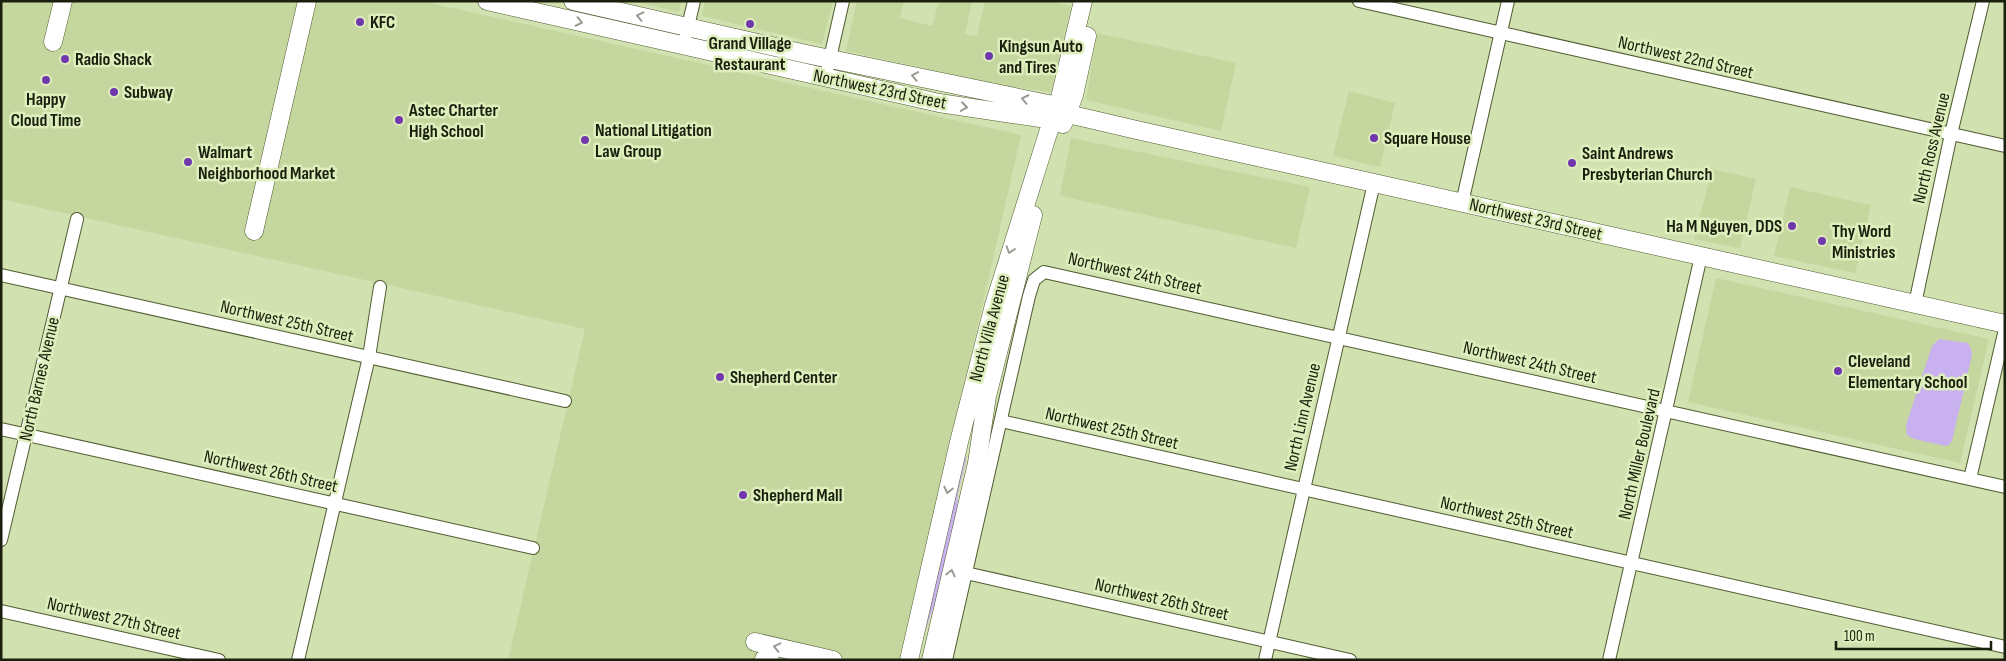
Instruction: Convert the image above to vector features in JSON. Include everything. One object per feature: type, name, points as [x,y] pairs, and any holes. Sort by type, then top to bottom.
[{"type":"main road","points":[[53,42],[62,1]]},
{"type":"main road","points":[[254,231],[307,1]]},
{"type":"main road","name":"Northwest 23rd Street","points":[[487,1],[556,9],[684,46],[939,103],[988,110],[1060,113]]},
{"type":"main road","name":"Northwest 23rd Street","points":[[573,1],[806,54],[992,92],[1060,113],[2005,324]]},
{"type":"main road","name":"North Villa Avenue","points":[[933,652],[977,463],[987,396],[1038,198],[1058,134],[1060,113],[1082,1]]},
{"type":"main road","name":"North Villa Avenue","points":[[909,660],[1001,280],[1060,113],[1081,69],[1094,1]]},
{"type":"main road","points":[[745,40],[782,68],[806,54]]},
{"type":"main road","points":[[884,90],[888,71]]},
{"type":"main road","points":[[939,103],[943,82]]},
{"type":"main road","points":[[988,110],[992,92]]},
{"type":"main road","points":[[977,463],[962,436],[987,396]]},
{"type":"main road","points":[[755,642],[832,660]]},
{"type":"main road","points":[[919,660],[922,653],[933,652]]},
{"type":"street","points":[[684,46],[694,1]]},
{"type":"street","points":[[826,78],[844,1]]},
{"type":"street","name":"Northwest 22nd Street","points":[[1359,1],[2005,146]]},
{"type":"street","points":[[1462,202],[1508,1]]},
{"type":"street","name":"North Ross Avenue","points":[[1915,304],[1951,134],[1983,1]]},
{"type":"street","name":"North Linn Avenue","points":[[1265,660],[1374,183]]},
{"type":"street","name":"North Barnes Avenue","points":[[1,540],[77,218]]},
{"type":"street","name":"North Miller Boulevard","points":[[1610,660],[1701,256]]},
{"type":"street","name":"Northwest 24th Street","points":[[1048,272],[2005,487]]},
{"type":"street","name":"North Villa Avenue","points":[[946,660],[1032,284],[1041,274],[1048,272]]},
{"type":"street","name":"Northwest 25th Street","points":[[1,275],[565,401]]},
{"type":"street","points":[[298,660],[369,357],[380,287]]},
{"type":"street","points":[[1970,479],[2005,329]]},
{"type":"street","name":"Northwest 25th Street","points":[[1001,421],[2005,647]]},
{"type":"street","name":"Northwest 26th Street","points":[[1,429],[533,548]]},
{"type":"street","name":"Northwest 26th Street","points":[[966,573],[1350,660]]},
{"type":"street","name":"Northwest 27th Street","points":[[1,611],[219,660]]},
{"type":"shaded area","name":"Shepherd Mall","points":[[1,1],[421,1],[1021,135],[902,660],[508,660],[585,329],[1,199]]},
{"type":"shaded area","points":[[633,1],[681,1],[679,12]]},
{"type":"shaded area","points":[[705,1],[833,1],[822,44],[702,16]]},
{"type":"shaded area","points":[[857,1],[904,1],[900,18],[932,26],[939,1],[972,1],[965,34],[977,36],[985,1],[1048,1],[1071,6],[1051,92],[1006,86],[846,51]]},
{"type":"shaded area","points":[[1097,33],[1236,63],[1221,131],[1086,100]]},
{"type":"shaded area","points":[[1349,91],[1395,103],[1380,167],[1333,156]]},
{"type":"shaded area","points":[[1071,138],[1310,187],[1296,248],[1060,196]]},
{"type":"shaded area","points":[[1712,169],[1756,179],[1740,248],[1694,239]]},
{"type":"shaded area","points":[[1790,187],[1871,205],[1855,273],[1774,256]]},
{"type":"shaded area","name":"Cleveland Elementary School","points":[[1716,278],[1989,339],[1960,463],[1688,402]]},
{"type":"shaded area","points":[[1939,339],[1968,343],[1972,355],[1952,441],[1949,445],[1945,446],[1914,439],[1907,435],[1906,425],[1932,346]]},
{"type":"shaded area","points":[[965,453],[966,460],[958,493],[956,522],[946,571],[921,643]]},
{"type":"place","name":"KFC","points":[[360,22]]},
{"type":"place","name":"Grand Village Restaurant","points":[[750,24]]},
{"type":"place","name":"Kingsun Auto and Tires","points":[[989,56]]},
{"type":"place","name":"Radio Shack","points":[[65,59]]},
{"type":"place","name":"Happy Cloud Time","points":[[46,80]]},
{"type":"place","name":"Subway","points":[[114,92]]},
{"type":"place","name":"Astec Charter High School","points":[[399,120]]},
{"type":"place","name":"Square House","points":[[1374,138]]},
{"type":"place","name":"National Litigation Law Group","points":[[585,140]]},
{"type":"place","name":"Walmart Neighborhood Market","points":[[188,162]]},
{"type":"place","name":"Saint Andrews Presbyterian Church","points":[[1572,163]]},
{"type":"place","name":"Ha M Nguyen, DDS","points":[[1792,226]]},
{"type":"place","name":"Thy Word Ministries","points":[[1822,241]]},
{"type":"place","name":"Cleveland Elementary School","points":[[1838,371]]},
{"type":"place","name":"Shepherd Center","points":[[720,377]]},
{"type":"place","name":"Shepherd Mall","points":[[743,495]]}]
